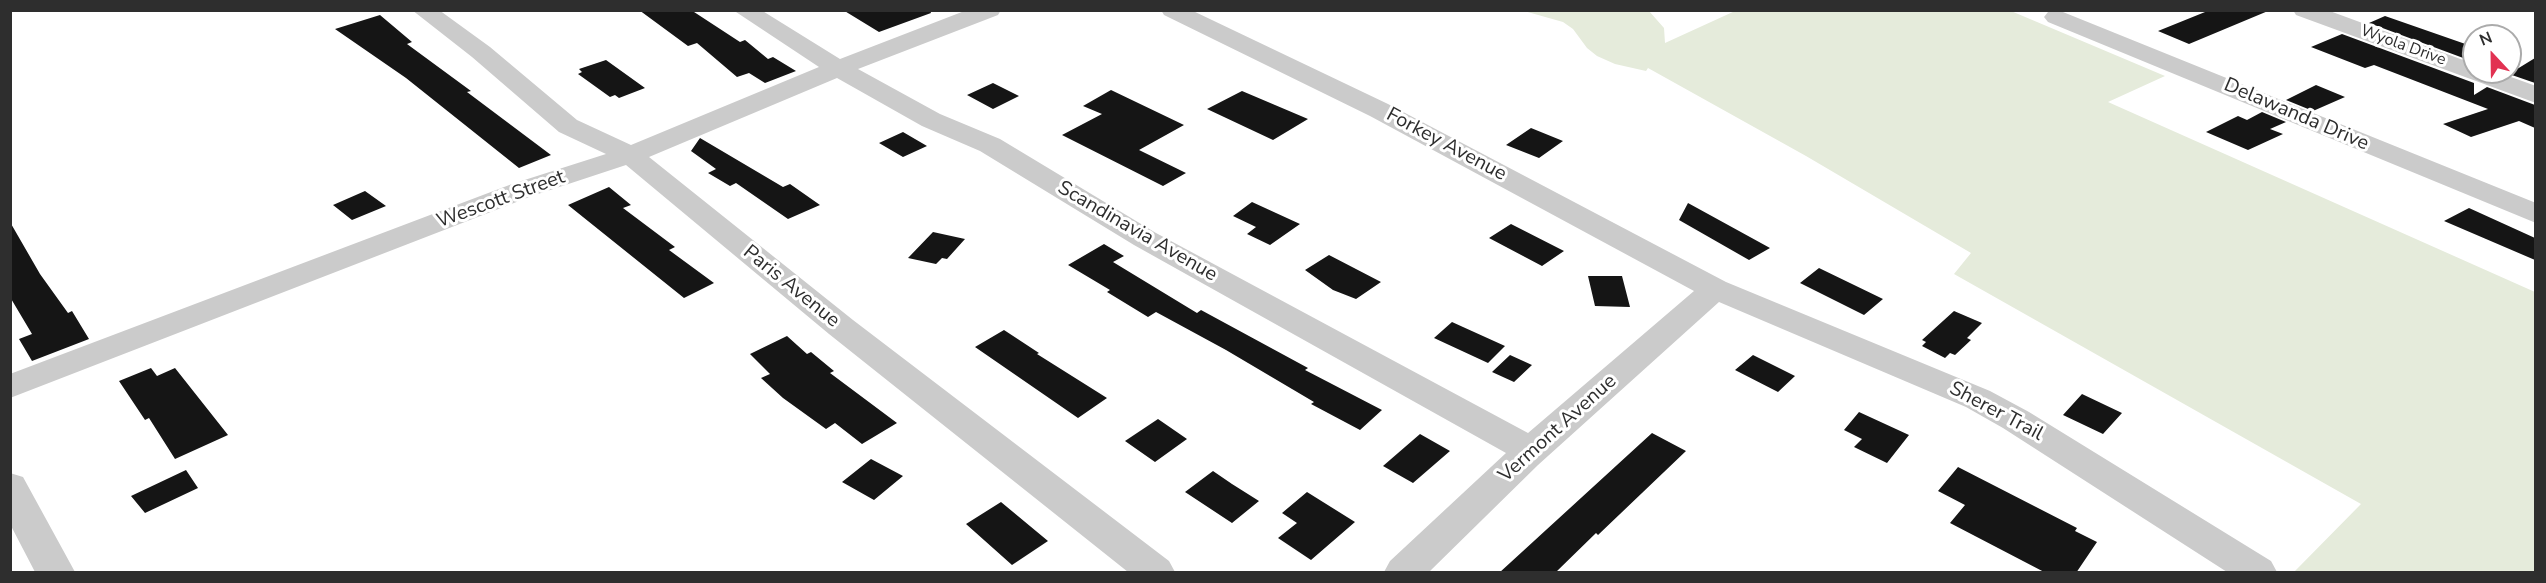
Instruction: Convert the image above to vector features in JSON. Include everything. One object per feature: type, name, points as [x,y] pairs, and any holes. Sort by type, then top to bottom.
[{"type":"street","name":"Paris Avenue","points":[[423,10],[480,52],[568,126],[630,155],[841,327],[1155,573]]},
{"type":"street","name":"Scandinavia Avenue","points":[[744,10],[839,69],[931,120],[990,145],[1145,239],[1532,451]]},
{"type":"street","name":"Wescott Street","points":[[10,387],[522,190],[630,155],[895,45],[990,10]]},
{"type":"street","name":"Forkey Avenue","points":[[1172,10],[1379,110],[1715,289]]},
{"type":"street","name":"Wyola Drive","points":[[2304,10],[2535,95]]},
{"type":"street","name":"Delawanda Drive","points":[[2056,17],[2535,214]]},
{"type":"street","name":"Vermont Avenue","points":[[1404,573],[1532,451],[1715,289]]},
{"type":"street","name":"Sherer Trail","points":[[1715,289],[1978,399],[2016,420],[2257,573]]},
{"type":"street","points":[[10,486],[56,573]]},
{"type":"green space","points":[[1524,11],[1649,11],[1664,28],[1665,43],[1735,11],[2011,11],[2165,76],[2108,102],[2535,292],[2535,572],[2294,572],[2361,504],[1954,274],[1971,253],[1806,156],[1648,68],[1646,71],[1615,64],[1597,56],[1587,48],[1573,29],[1563,22]]},
{"type":"building","points":[[639,10],[691,10],[740,42],[745,40],[768,59],[773,57],[796,71],[765,83],[749,73],[737,77],[697,43],[688,46]]},
{"type":"building","points":[[843,10],[930,10],[931,13],[879,32]]},
{"type":"building","points":[[2210,10],[2268,11],[2189,44],[2158,31]]},
{"type":"building","points":[[380,15],[412,42],[407,44],[471,91],[467,92],[551,155],[519,168],[406,78],[335,29]]},
{"type":"building","points":[[2385,16],[2462,43],[2462,58],[2369,23]]},
{"type":"building","points":[[2342,34],[2462,79],[2462,84],[2474,84],[2474,95],[2487,87],[2535,105],[2535,128],[2519,121],[2471,137],[2443,124],[2488,109],[2374,65],[2365,68],[2311,47]]},
{"type":"building","points":[[2535,58],[2535,83],[2522,78],[2522,66]]},
{"type":"building","points":[[606,60],[645,88],[619,98],[615,95],[610,97],[578,74],[582,72],[579,69]]},
{"type":"building","points":[[993,83],[1019,96],[993,109],[967,95]]},
{"type":"building","points":[[2316,85],[2345,97],[2313,111],[2286,100]]},
{"type":"building","points":[[1111,90],[1184,125],[1139,150],[1186,173],[1163,186],[1062,135],[1102,114],[1083,106]]},
{"type":"building","points":[[1242,91],[1308,119],[1273,140],[1207,109]]},
{"type":"building","points":[[2262,112],[2286,122],[2270,129],[2283,134],[2248,150],[2206,132],[2238,116],[2247,120]]},
{"type":"building","points":[[1531,128],[1563,141],[1539,158],[1506,145]]},
{"type":"building","points":[[903,132],[927,146],[903,157],[879,143]]},
{"type":"building","points":[[700,138],[783,187],[790,184],[820,205],[788,219],[736,183],[730,186],[708,173],[716,169],[691,151]]},
{"type":"building","points":[[609,187],[631,205],[623,208],[675,247],[669,250],[714,283],[684,298],[568,205]]},
{"type":"building","points":[[365,191],[386,206],[352,220],[333,205]]},
{"type":"building","points":[[1252,202],[1300,224],[1270,245],[1247,234],[1256,227],[1233,216]]},
{"type":"building","points":[[1688,203],[1770,248],[1749,260],[1679,220]]},
{"type":"building","points":[[2469,208],[2535,238],[2535,260],[2444,221]]},
{"type":"building","points":[[10,222],[40,274],[68,313],[72,311],[89,339],[32,361],[19,339],[32,334],[10,297]]},
{"type":"building","points":[[1511,224],[1564,251],[1542,266],[1489,238]]},
{"type":"building","points":[[933,232],[965,239],[947,259],[942,258],[936,264],[908,258]]},
{"type":"building","points":[[1104,244],[1124,256],[1113,262],[1197,313],[1201,310],[1308,368],[1305,370],[1382,410],[1360,430],[1311,404],[1314,402],[1226,350],[1156,312],[1148,317],[1107,292],[1110,290],[1068,265]]},
{"type":"building","points":[[1329,255],[1381,282],[1356,299],[1333,290],[1305,270]]},
{"type":"building","points":[[1819,268],[1883,299],[1864,315],[1800,283]]},
{"type":"building","points":[[1588,276],[1622,276],[1630,307],[1595,306]]},
{"type":"building","points":[[1954,311],[1982,323],[1967,338],[1971,340],[1955,355],[1950,353],[1945,358],[1922,346],[1926,342],[1922,340]]},
{"type":"building","points":[[1452,322],[1505,346],[1488,363],[1434,338]]},
{"type":"building","points":[[1004,330],[1039,353],[1037,354],[1107,398],[1078,418],[975,347]]},
{"type":"building","points":[[787,336],[807,354],[811,352],[834,371],[830,373],[897,423],[862,444],[835,423],[826,429],[783,398],[761,378],[770,374],[750,354]]},
{"type":"building","points":[[1510,355],[1532,365],[1514,382],[1492,372]]},
{"type":"building","points":[[1753,355],[1795,376],[1778,392],[1735,370]]},
{"type":"building","points":[[151,368],[157,376],[175,368],[228,435],[175,459],[149,418],[145,420],[119,381]]},
{"type":"building","points":[[2082,394],[2122,413],[2103,434],[2063,415]]},
{"type":"building","points":[[1859,412],[1909,435],[1887,463],[1854,447],[1862,439],[1844,430]]},
{"type":"building","points":[[1158,419],[1187,439],[1155,462],[1125,441]]},
{"type":"building","points":[[1652,433],[1686,451],[1598,535],[1596,533],[1555,573],[1499,573]]},
{"type":"building","points":[[1420,434],[1450,451],[1413,483],[1383,466]]},
{"type":"building","points":[[871,459],[903,476],[874,500],[842,482]]},
{"type":"building","points":[[1958,467],[2077,528],[2075,531],[2097,542],[2076,573],[2046,573],[1950,523],[1965,505],[1938,491]]},
{"type":"building","points":[[186,470],[198,488],[145,513],[131,496]]},
{"type":"building","points":[[1213,471],[1259,501],[1232,523],[1185,492]]},
{"type":"building","points":[[1307,492],[1355,522],[1311,560],[1278,538],[1297,523],[1282,513]]},
{"type":"building","points":[[1001,502],[1048,541],[1012,565],[966,524]]}]
